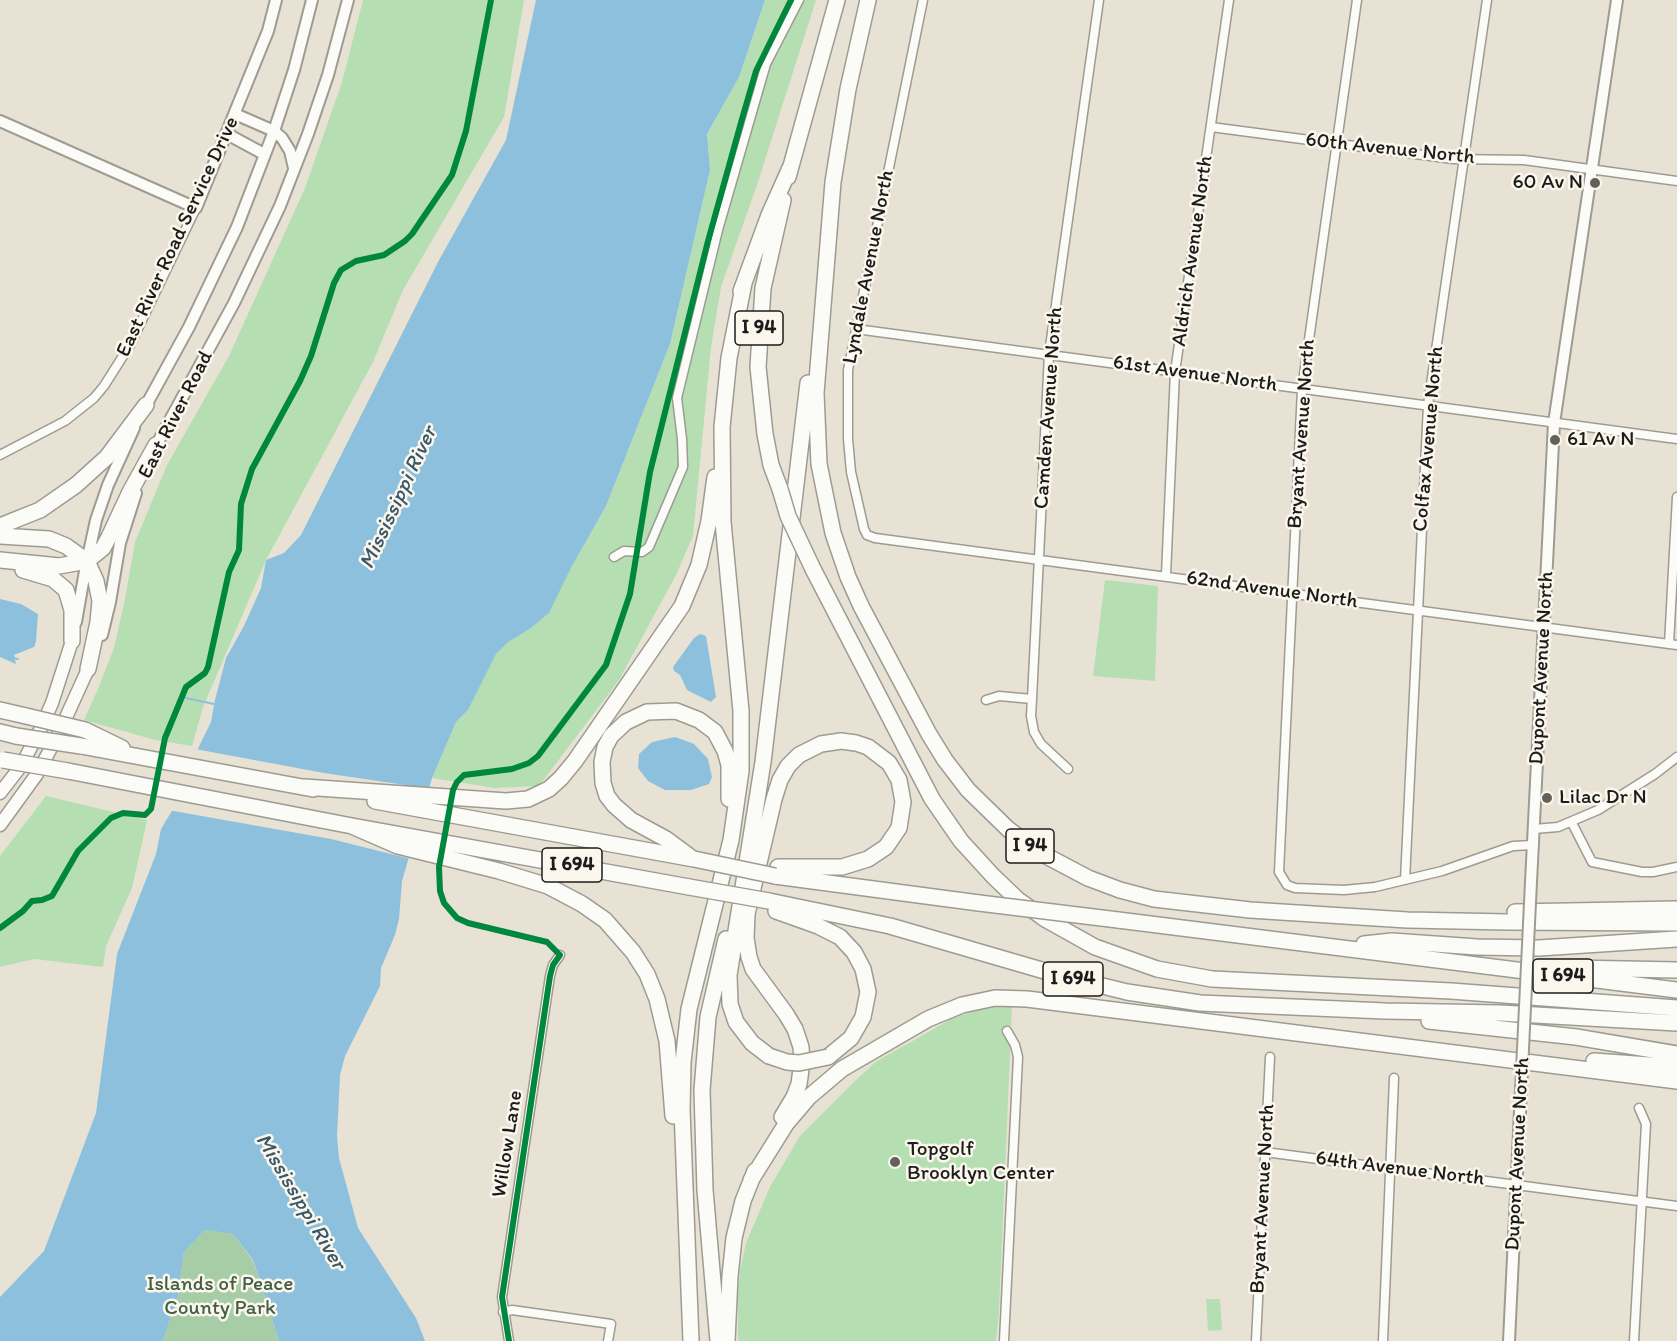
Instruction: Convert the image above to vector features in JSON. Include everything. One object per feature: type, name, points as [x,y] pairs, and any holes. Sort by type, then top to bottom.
[{"type":"highway","name":"I 94","points":[[837,0],[790,168],[766,271],[759,335],[759,381],[763,423],[771,465],[788,516],[932,799],[957,835],[988,871],[1017,899],[1045,920],[1088,944],[1156,969],[1212,979],[1451,991],[1677,1008]]},
{"type":"highway","name":"I 94","points":[[868,0],[852,69],[838,147],[827,249],[816,409],[819,464],[829,518],[848,577],[861,606],[929,734],[968,790],[1008,829],[1037,851],[1088,878],[1129,893],[1169,902],[1407,920],[1677,923]]},
{"type":"highway","points":[[304,788],[500,801],[522,800],[542,794],[555,784],[575,761],[682,606],[699,565],[714,489],[724,368],[733,314],[768,215],[790,168]]},
{"type":"highway","points":[[768,905],[840,937],[854,952],[863,969],[868,992],[863,1017],[851,1038],[828,1057],[799,1063],[787,1062],[770,1056],[747,1039],[731,1010],[729,975],[763,762],[801,437],[827,249]]},
{"type":"highway","points":[[691,1341],[682,1110],[683,1062],[689,1009],[732,833],[741,771],[741,711],[723,522],[722,427],[729,358],[744,283]]},
{"type":"highway","points":[[0,526],[40,510],[76,485],[107,457],[146,405]]},
{"type":"highway","points":[[0,560],[59,566],[87,561],[98,553],[110,537],[129,492],[156,445]]},
{"type":"highway","points":[[0,536],[49,540],[66,546],[87,561],[96,581],[100,601],[88,669]]},
{"type":"highway","points":[[0,565],[39,574],[53,579],[62,586],[71,602],[72,641]]},
{"type":"highway","points":[[0,710],[84,730],[138,755]]},
{"type":"highway","points":[[694,859],[624,814],[610,801],[604,788],[602,762],[608,741],[620,727],[640,714],[663,710],[688,714],[710,727],[725,751],[729,773],[729,810],[710,924]]},
{"type":"highway","name":"I 694","points":[[0,732],[138,755],[750,871],[777,872],[979,903],[1340,946],[1677,990]]},
{"type":"highway","points":[[727,1341],[733,1246],[739,1215],[764,1149],[794,1096],[800,1079],[802,1062],[801,1047],[795,1029],[753,969],[746,938],[747,914],[777,788],[784,773],[794,760],[807,750],[828,742],[849,741],[862,744],[889,763],[899,780],[903,807],[899,828],[886,847],[862,861],[842,867],[777,872]]},
{"type":"highway","name":"I 694","points":[[1,763],[142,785],[352,826],[689,887],[768,905],[890,926],[1062,976],[1127,992],[1200,1003],[1385,1011],[1500,1013],[1677,1023]]},
{"type":"highway","points":[[352,826],[398,846],[537,882],[560,891],[605,920],[633,952],[647,975],[661,1010],[667,1041],[689,1284]]},
{"type":"highway","points":[[1407,920],[1430,912],[1677,909]]},
{"type":"highway","points":[[718,1341],[703,1149],[703,1064],[711,1004],[721,956],[737,915]]},
{"type":"highway","points":[[1340,946],[1392,941],[1477,947],[1539,948],[1677,939]]},
{"type":"highway","points":[[1450,961],[1596,969],[1677,970]]},
{"type":"highway","points":[[751,1180],[786,1124],[809,1097],[851,1063],[915,1025],[946,1010],[995,998],[1027,999],[1677,1081]]},
{"type":"highway","points":[[1385,1011],[1433,1022],[1576,1037],[1677,1054]]},
{"type":"highway","points":[[1382,1043],[1677,1067]]},
{"type":"main road","points":[[0,793],[21,766],[38,736],[52,703],[72,641]]},
{"type":"main road","name":"East River Road","points":[[0,825],[37,774],[58,735],[88,669]]},
{"type":"street","name":"East River Road Service Drive","points":[[0,455],[65,422],[94,398],[130,345],[196,208],[268,31],[276,0]]},
{"type":"street","name":"East River Road","points":[[72,641],[87,561],[105,494],[146,405],[181,343],[237,227],[274,131],[294,70],[312,0]]},
{"type":"street","name":"East River Road","points":[[88,669],[105,623],[118,552],[144,471],[234,303],[280,206],[328,75],[348,0]]},
{"type":"street","points":[[614,557],[624,551],[642,552],[650,546],[683,467],[683,446],[677,398],[718,230],[766,64],[799,0]]},
{"type":"street","name":"Lyndale Avenue North","points":[[867,535],[851,472],[848,439],[848,370],[922,0]]},
{"type":"street","name":"Camden Avenue North","points":[[1068,769],[1041,744],[1034,732],[1031,716],[1049,354],[1099,0]]},
{"type":"street","name":"Aldrich Avenue North","points":[[1166,575],[1175,372],[1228,0]]},
{"type":"street","name":"Bryant Avenue North","points":[[1358,0],[1302,389],[1279,872],[1287,885],[1306,889],[1344,890],[1375,887],[1405,880]]},
{"type":"street","name":"Colfax Avenue North","points":[[1405,880],[1428,405],[1487,0]]},
{"type":"street","name":"Dupont Avenue North","points":[[1509,1341],[1554,423],[1617,0]]},
{"type":"street","points":[[235,114],[274,131],[282,138],[290,151],[295,168]]},
{"type":"street","points":[[0,121],[196,208]]},
{"type":"street","name":"60th Avenue North","points":[[1210,127],[1464,160],[1501,159],[1677,181]]},
{"type":"street","points":[[227,134],[264,154]]},
{"type":"street","name":"61st Avenue North","points":[[856,329],[1677,439]]},
{"type":"street","points":[[1673,644],[1677,497]]},
{"type":"street","name":"62nd Avenue North","points":[[867,535],[1673,644]]},
{"type":"street","points":[[986,700],[999,696],[1032,699]]},
{"type":"street","points":[[1534,829],[1572,823],[1598,810],[1677,757]]},
{"type":"street","points":[[1572,823],[1592,862],[1642,872],[1677,867]]},
{"type":"street","points":[[1405,880],[1442,871],[1513,846],[1533,845]]},
{"type":"street","name":"Willow Lane","points":[[509,1341],[502,1297],[549,976],[560,955]]},
{"type":"street","points":[[1004,1341],[1018,1057],[1015,1045],[1007,1031]]},
{"type":"street","name":"Bryant Avenue North","points":[[1256,1341],[1270,1057]]},
{"type":"street","points":[[1383,1341],[1394,1078]]},
{"type":"street","points":[[1634,1341],[1646,1124],[1640,1108]]},
{"type":"street","name":"64th Avenue North","points":[[1266,1152],[1677,1206]]},
{"type":"street","points":[[503,1312],[512,1310],[611,1324],[608,1341]]},
{"type":"green space","points":[[363,0],[524,0],[504,117],[403,290],[373,362],[266,560],[203,707],[192,746],[155,740],[84,720],[114,648],[135,542],[167,465],[229,356],[305,188],[342,82]]},
{"type":"green space","points":[[765,0],[816,0],[757,185],[721,287],[711,347],[693,536],[676,575],[619,680],[539,786],[495,788],[432,778],[456,722],[468,710],[496,654],[507,643],[549,613],[606,506],[670,344],[710,170],[707,134],[739,77]]},
{"type":"green space","points":[[1105,580],[1158,586],[1155,681],[1093,676]]},
{"type":"green space","points":[[46,796],[147,820],[132,888],[106,946],[103,967],[34,959],[0,967],[0,856]]},
{"type":"green space","name":"Topgolf Brooklyn Center","points":[[999,1006],[1012,1006],[996,1341],[738,1341],[738,1294],[746,1243],[770,1187],[800,1136],[877,1061],[953,1018]]},
{"type":"green space","name":"Islands of Peace County Park","points":[[205,1230],[233,1234],[253,1261],[279,1341],[163,1341],[178,1295],[184,1252]]},
{"type":"green space","points":[[1206,1299],[1220,1299],[1222,1330],[1208,1331]]},
{"type":"water","name":"Mississippi River","points":[[536,0],[765,0],[739,77],[707,134],[710,170],[670,344],[606,506],[549,613],[507,643],[496,654],[468,710],[456,722],[432,778],[402,881],[399,919],[381,968],[380,986],[345,1056],[340,1075],[337,1136],[339,1158],[358,1228],[416,1318],[425,1341],[279,1341],[253,1260],[233,1234],[205,1230],[184,1252],[178,1295],[163,1341],[0,1341],[0,1297],[44,1251],[96,1113],[117,954],[156,854],[161,829],[187,786],[187,771],[211,722],[226,658],[261,588],[266,560],[284,553],[301,535],[438,262],[506,140]]},
{"type":"water","points":[[0,599],[21,604],[38,614],[34,647],[14,655],[16,664],[0,657]]},
{"type":"water","points":[[700,634],[706,636],[716,697],[711,702],[687,690],[680,675],[674,671],[673,667],[694,638]]},
{"type":"water","points":[[675,737],[694,744],[708,759],[712,777],[709,784],[691,790],[665,790],[648,781],[638,768],[639,754],[652,742]]},
{"type":"pier","points":[[195,749],[324,773],[432,789],[411,859],[331,839],[168,810],[184,785],[184,771]]},
{"type":"waterway","points":[[14,658],[18,659]]},
{"type":"waterway","points":[[186,698],[214,704]]},
{"type":"cycle path","points":[[0,928],[23,911],[32,901],[52,896],[78,851],[111,818],[123,813],[145,815],[151,809],[165,738],[186,687],[205,673],[208,667],[229,572],[239,550],[241,504],[252,469],[300,381],[311,356],[334,283],[341,270],[356,261],[384,255],[405,241],[452,175],[466,131],[491,0]]},
{"type":"cycle path","points":[[509,1341],[502,1297],[550,976],[553,965],[560,955],[547,942],[468,923],[457,918],[444,903],[440,891],[439,867],[453,790],[464,775],[512,769],[529,763],[538,756],[606,665],[630,594],[650,472],[708,241],[756,71],[791,0]]},
{"type":"place","name":"60 Av N","points":[[1595,183]]},
{"type":"place","name":"61 Av N","points":[[1555,440]]},
{"type":"place","name":"Lilac Dr N","points":[[1547,798]]},
{"type":"place","name":"Topgolf Brooklyn Center","points":[[895,1162]]}]
